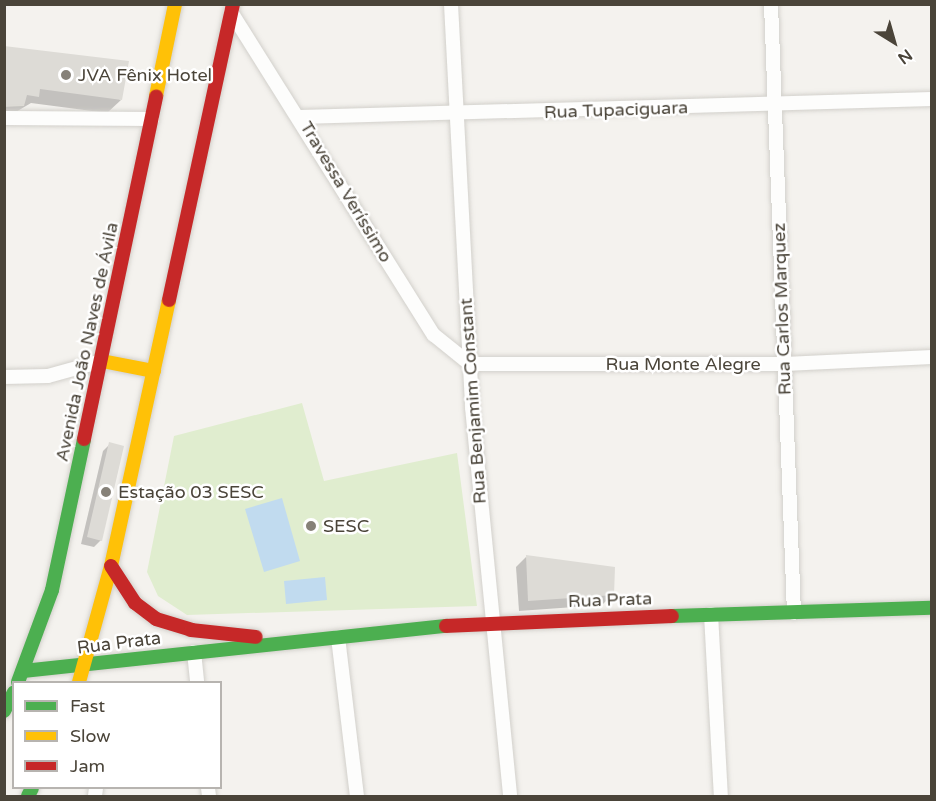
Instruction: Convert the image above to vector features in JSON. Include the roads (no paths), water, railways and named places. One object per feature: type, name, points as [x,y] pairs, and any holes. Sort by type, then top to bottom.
[{"type":"main road","name":"Avenida João Naves de Ávila","points":[[20,677],[52,590],[102,361],[175,4]]},
{"type":"main road","points":[[79,681],[86,665],[111,566],[234,6]]},
{"type":"main road","points":[[102,361],[154,371]]},
{"type":"main road","name":"Rua Prata","points":[[111,566],[135,603],[156,619],[191,630],[292,640]]},
{"type":"main road","name":"Rua Prata","points":[[20,677],[86,665],[292,640],[338,638],[492,621],[932,608]]},
{"type":"main road","points":[[4,711],[12,697]]},
{"type":"street","name":"Rua Benjamim Constant","points":[[451,4],[453,115],[470,364],[510,796]]},
{"type":"street","name":"Rua Carlos Marquez","points":[[771,4],[773,105],[794,613]]},
{"type":"street","name":"Travessa Veríssimo","points":[[234,6],[434,335],[470,364]]},
{"type":"street","name":"Rua Tupaciguara","points":[[300,117],[453,115],[932,99]]},
{"type":"street","points":[[4,118],[152,118]]},
{"type":"street","name":"Rua Monte Alegre","points":[[470,364],[785,364],[932,357]]},
{"type":"street","points":[[4,377],[48,376],[102,361]]},
{"type":"street","points":[[711,614],[721,796]]},
{"type":"street","points":[[338,638],[357,796]]},
{"type":"street","points":[[194,652],[197,681]]},
{"type":"water","points":[[282,498],[300,561],[264,572],[245,509]]},
{"type":"water","points":[[325,577],[327,600],[286,604],[284,581]]},
{"type":"place","name":"JVA Fênix Hotel","points":[[66,75]]},
{"type":"place","name":"Estação 03 SESC","points":[[106,492]]},
{"type":"place","name":"SESC","points":[[311,526]]}]
